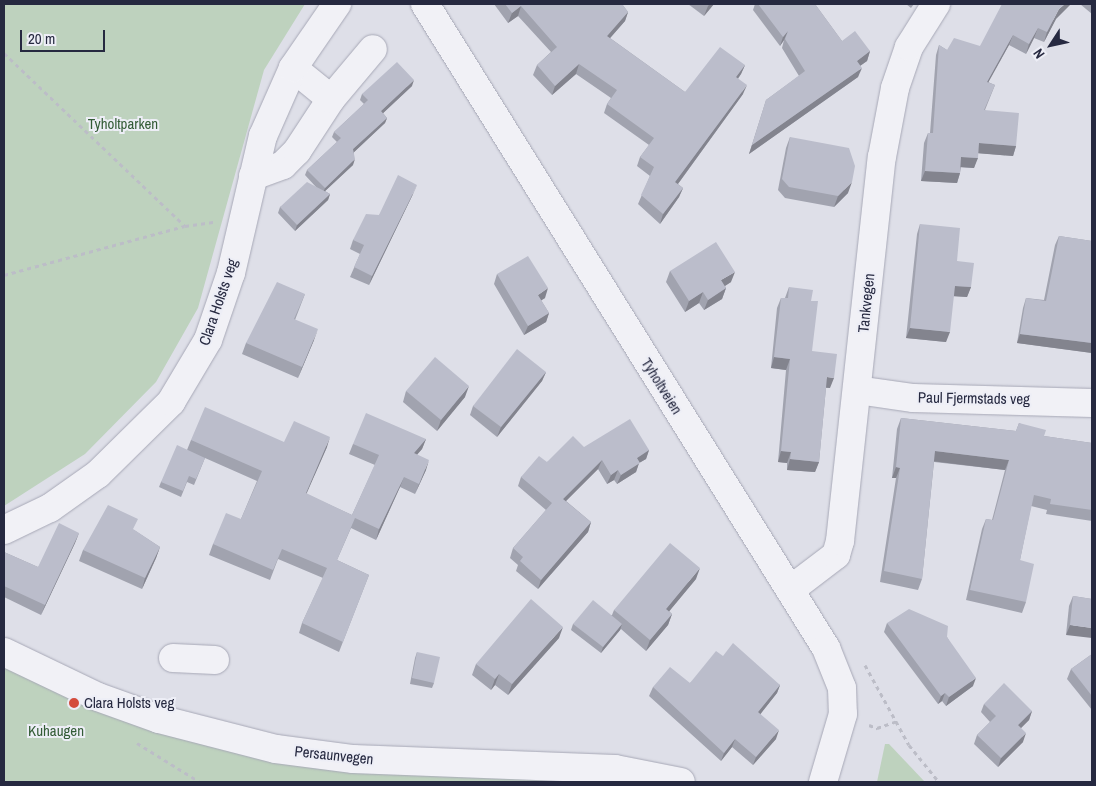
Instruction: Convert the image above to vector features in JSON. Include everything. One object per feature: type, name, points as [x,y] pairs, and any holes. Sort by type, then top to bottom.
[{"type":"street","name":"Clara Holsts veg","points":[[4,530],[50,508],[98,474],[171,402],[208,340],[231,274],[242,218],[263,136],[293,68],[337,4]]},
{"type":"street","name":"Tyholtveien","points":[[425,4],[826,648],[842,688],[843,714],[824,782]]},
{"type":"street","name":"Tankvegen","points":[[790,590],[836,555],[857,390],[874,220],[895,88],[909,47],[936,4]]},
{"type":"street","points":[[253,176],[283,165],[297,151],[331,99],[373,49]]},
{"type":"street","points":[[293,68],[331,99]]},
{"type":"street","name":"Paul Fjermstads veg","points":[[857,390],[913,398],[1092,403]]},
{"type":"street","name":"Persaunvegen","points":[[4,652],[98,696],[159,720],[276,749],[353,759],[615,769],[680,782]]},
{"type":"street","points":[[173,658],[215,660]]},
{"type":"path","points":[[4,53],[184,226]]},
{"type":"path","points":[[4,275],[184,226],[242,218]]},
{"type":"path","points":[[897,721],[916,757],[939,782]]},
{"type":"path","points":[[133,740],[200,782]]},
{"type":"green space","name":"Tyholtparken","points":[[4,4],[305,4],[264,70],[198,308],[156,382],[85,454],[4,506]]},
{"type":"green space","name":"Kuhaugen","points":[[4,651],[159,719],[379,760],[574,766],[568,782],[4,782]]},
{"type":"green space","points":[[885,744],[889,744],[925,782],[877,782]]},
{"type":"building","points":[[505,4],[622,4],[628,12],[607,36],[685,92],[720,47],[745,65],[736,77],[747,85],[675,182],[683,188],[663,214],[641,195],[654,167],[640,157],[654,138],[607,104],[617,90],[579,64],[555,86],[537,65],[557,47],[521,6],[512,13]]},
{"type":"building","points":[[758,4],[815,4],[842,41],[855,31],[870,51],[857,61],[862,68],[752,145],[766,100],[805,71],[785,39],[788,31],[783,37]]},
{"type":"building","points":[[1002,4],[1065,4],[1059,9],[1047,32],[1038,28],[1029,44],[1013,35],[987,82],[995,85],[984,110],[1019,113],[1016,146],[979,143],[978,158],[961,157],[960,173],[925,171],[928,133],[933,133],[939,45],[947,50],[954,38],[980,46]]},
{"type":"building","points":[[397,62],[414,80],[381,111],[387,118],[353,149],[355,159],[325,188],[307,170],[341,138],[334,132],[368,100],[362,94]]},
{"type":"building","points":[[790,137],[849,148],[855,166],[852,182],[838,196],[789,187],[782,179]]},
{"type":"building","points":[[398,175],[417,185],[372,276],[354,267],[364,245],[353,240],[366,214],[379,215]]},
{"type":"building","points":[[307,182],[330,194],[297,225],[280,207]]},
{"type":"building","points":[[920,224],[960,228],[957,261],[974,263],[971,287],[955,286],[950,332],[910,328]]},
{"type":"building","points":[[1059,236],[1092,241],[1092,343],[1020,334],[1026,298],[1046,301]]},
{"type":"building","points":[[716,242],[735,272],[721,280],[726,288],[708,300],[703,292],[689,301],[670,271]]},
{"type":"building","points":[[528,256],[548,288],[538,295],[549,313],[528,326],[497,274]]},
{"type":"building","points":[[277,282],[305,294],[294,319],[318,329],[302,367],[246,343]]},
{"type":"building","points":[[789,287],[813,290],[811,301],[818,301],[812,351],[837,354],[834,378],[827,377],[819,462],[790,459],[791,452],[781,451],[790,359],[774,357],[781,298],[788,298]]},
{"type":"building","points":[[517,349],[546,372],[501,427],[473,406]]},
{"type":"building","points":[[435,357],[469,386],[441,420],[406,391]]},
{"type":"building","points":[[205,407],[284,442],[294,421],[330,437],[306,493],[352,515],[379,455],[353,444],[366,413],[426,439],[414,453],[429,460],[419,484],[404,477],[379,529],[355,518],[337,560],[369,575],[343,642],[302,623],[327,568],[282,549],[273,570],[213,544],[226,513],[241,519],[262,471],[191,440]]},
{"type":"building","points":[[901,418],[1016,431],[1019,423],[1046,430],[1044,436],[1092,443],[1092,510],[1050,504],[1051,499],[1034,495],[1020,560],[1034,564],[1026,602],[970,590],[986,519],[993,520],[1009,460],[935,451],[922,579],[884,571],[900,468],[896,467]]},
{"type":"building","points":[[630,419],[649,450],[637,458],[640,463],[621,475],[618,470],[611,475],[602,460],[563,499],[591,522],[541,580],[520,561],[523,557],[513,548],[552,503],[521,477],[539,456],[547,462],[573,436],[584,447]]},
{"type":"building","points":[[177,445],[205,458],[196,479],[189,476],[183,491],[161,482]]},
{"type":"building","points":[[108,505],[138,519],[133,529],[160,547],[145,578],[83,550]]},
{"type":"building","points":[[59,523],[79,533],[45,605],[4,586],[4,552],[38,567]]},
{"type":"building","points":[[670,543],[700,568],[666,609],[672,614],[650,640],[614,610]]},
{"type":"building","points":[[1073,596],[1092,599],[1092,628],[1070,625]]},
{"type":"building","points":[[531,599],[563,627],[512,684],[499,674],[495,679],[476,664]]},
{"type":"building","points":[[593,600],[622,624],[603,647],[573,624]]},
{"type":"building","points":[[909,609],[948,626],[947,637],[976,678],[949,697],[945,693],[941,696],[887,623]]},
{"type":"building","points":[[733,643],[780,685],[758,712],[779,730],[756,757],[735,739],[724,753],[653,687],[670,667],[690,683],[716,651],[723,656]]},
{"type":"building","points":[[417,652],[440,657],[434,683],[412,678]]},
{"type":"building","points":[[1092,654],[1092,696],[1071,669]]},
{"type":"building","points":[[1004,683],[1032,711],[1018,725],[1026,733],[1001,758],[977,735],[996,716],[984,704]]},
{"type":"place","name":"Clara Holsts veg","points":[[74,703]]}]
